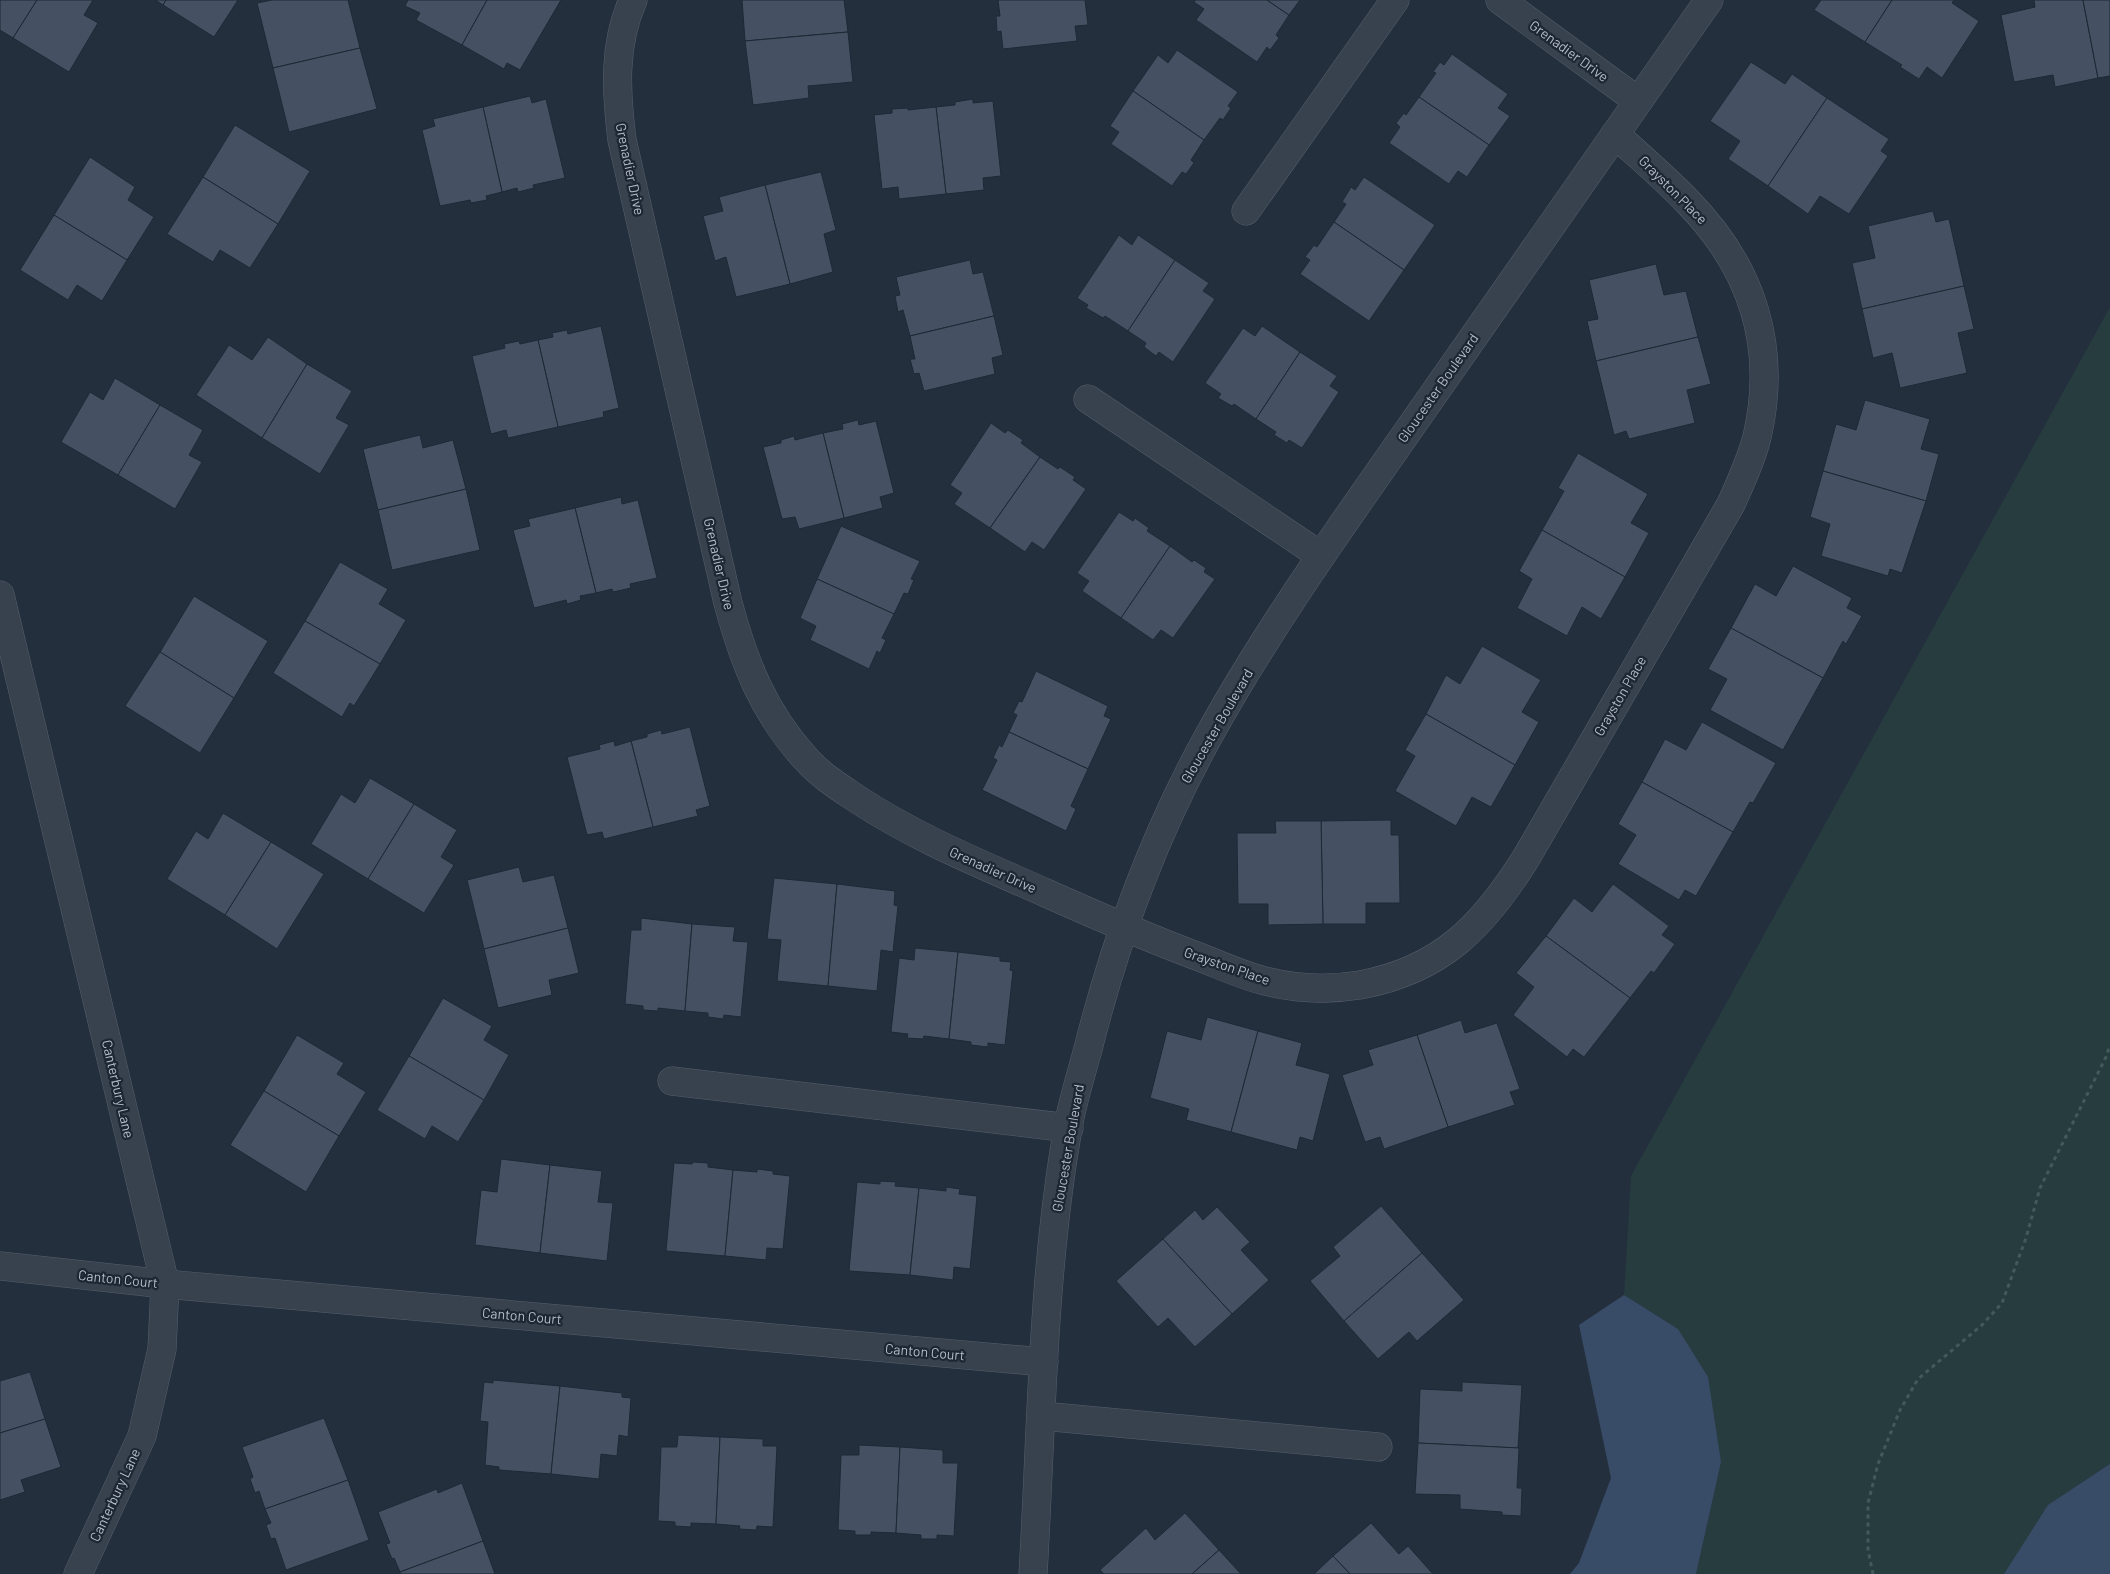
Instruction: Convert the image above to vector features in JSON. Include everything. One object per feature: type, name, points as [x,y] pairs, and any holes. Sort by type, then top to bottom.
[{"type":"street","name":"Grenadier Drive","points":[[633,0],[627,13],[618,52],[617,98],[622,140],[728,603],[740,648],[757,690],[781,727],[806,759],[836,786],[914,834],[1124,928]]},
{"type":"street","points":[[1246,211],[1395,0]]},
{"type":"street","name":"Grenadier Drive","points":[[1500,0],[1638,101]]},
{"type":"street","name":"Gloucester Boulevard","points":[[1033,1574],[1044,1362],[1054,1231],[1069,1128],[1096,1014],[1147,865],[1175,800],[1209,735],[1321,556],[1709,0]]},
{"type":"street","name":"Grayston Place","points":[[1124,928],[1266,981],[1297,986],[1329,988],[1359,985],[1404,973],[1433,959],[1459,941],[1483,919],[1506,890],[1526,858],[1731,504],[1748,468],[1757,437],[1764,398],[1766,368],[1762,335],[1752,300],[1734,264],[1715,233],[1688,201],[1615,134]]},
{"type":"street","points":[[1088,399],[1321,556]]},
{"type":"street","name":"Canterbury Lane","points":[[0,595],[165,1284],[162,1349],[142,1436],[78,1574]]},
{"type":"street","points":[[672,1081],[1069,1128]]},
{"type":"street","name":"Canton Court","points":[[0,1266],[165,1284],[1044,1362]]},
{"type":"street","points":[[1042,1416],[1378,1446]]},
{"type":"path","points":[[1874,1574],[1868,1550],[1868,1503],[1878,1464],[1900,1410],[1918,1378],[1982,1325],[2002,1303],[2026,1238],[2040,1188],[2106,1057],[2110,1045]]},
{"type":"green space","points":[[2110,307],[2110,1574],[1696,1574],[1721,1462],[1678,1329],[1624,1295],[1631,1176]]},
{"type":"water","points":[[1624,1295],[1678,1329],[1708,1377],[1721,1462],[1696,1574],[1570,1574],[1579,1563],[1611,1478],[1579,1325]]},
{"type":"water","points":[[2110,1464],[2110,1574],[2004,1574],[2048,1505]]},
{"type":"building","points":[[0,0],[37,0],[13,38],[0,30]]},
{"type":"building","points":[[37,0],[93,0],[84,15],[98,23],[69,72],[13,38]]},
{"type":"building","points":[[155,0],[166,0],[163,5]]},
{"type":"building","points":[[166,0],[238,0],[214,37],[163,5]]},
{"type":"building","points":[[272,0],[348,0],[360,48],[273,68],[257,3]]},
{"type":"building","points":[[408,0],[487,0],[462,45],[416,20],[420,13],[405,6]]},
{"type":"building","points":[[487,0],[561,0],[520,70],[507,63],[504,69],[462,45]]},
{"type":"building","points":[[742,0],[844,0],[848,32],[745,41]]},
{"type":"building","points":[[998,0],[1085,0],[1088,25],[1075,26],[1077,41],[1003,49],[1001,31],[997,32],[996,16],[1000,16]]},
{"type":"building","points":[[1195,0],[1267,0],[1289,15],[1276,35],[1279,38],[1270,50],[1267,47],[1257,62],[1196,20],[1204,9],[1194,2]]},
{"type":"building","points":[[1267,0],[1300,0],[1289,15]]},
{"type":"building","points":[[1821,0],[1892,0],[1865,42],[1814,10]]},
{"type":"building","points":[[1892,0],[1954,0],[1952,3],[1979,21],[1942,78],[1927,67],[1919,79],[1900,67],[1902,65],[1865,42]]},
{"type":"building","points":[[2034,0],[2083,0],[2098,78],[2055,87],[2053,75],[2014,82],[2001,15],[2035,7]]},
{"type":"building","points":[[2083,0],[2110,0],[2110,76],[2098,78]]},
{"type":"building","points":[[848,32],[853,82],[808,86],[809,98],[753,105],[745,41]]},
{"type":"building","points":[[360,48],[377,109],[289,132],[273,68]]},
{"type":"building","points":[[1177,50],[1238,92],[1228,106],[1231,108],[1223,120],[1220,118],[1204,140],[1133,91],[1158,55],[1168,63]]},
{"type":"building","points":[[1452,54],[1508,94],[1498,108],[1510,116],[1489,145],[1419,97],[1436,73],[1433,72],[1440,62],[1444,65]]},
{"type":"building","points":[[1751,62],[1785,84],[1792,74],[1827,98],[1768,186],[1728,159],[1740,141],[1710,121]]},
{"type":"building","points":[[1133,91],[1204,140],[1191,160],[1194,163],[1186,174],[1182,172],[1172,186],[1111,144],[1119,132],[1110,126]]},
{"type":"building","points":[[530,96],[532,103],[546,99],[565,178],[533,185],[534,188],[518,192],[517,188],[502,192],[483,107]]},
{"type":"building","points":[[1419,97],[1489,145],[1467,177],[1458,171],[1449,184],[1389,143],[1400,127],[1396,123],[1404,113],[1406,115]]},
{"type":"building","points":[[1827,98],[1889,139],[1881,151],[1888,156],[1849,214],[1820,196],[1808,214],[1768,186]]},
{"type":"building","points":[[973,99],[973,103],[993,101],[1001,176],[983,178],[984,190],[946,194],[936,107],[955,105],[955,102]]},
{"type":"building","points":[[483,107],[502,192],[486,196],[487,200],[471,203],[470,200],[440,206],[422,130],[435,126],[433,119]]},
{"type":"building","points":[[936,107],[946,194],[899,199],[898,187],[882,189],[874,115],[892,113],[892,109],[908,108],[908,110]]},
{"type":"building","points":[[235,125],[310,171],[278,224],[203,177]]},
{"type":"building","points":[[90,157],[135,187],[128,200],[154,217],[127,260],[54,215]]},
{"type":"building","points":[[821,172],[836,230],[824,234],[833,272],[790,284],[765,185]]},
{"type":"building","points":[[203,177],[278,224],[250,268],[220,250],[213,262],[167,234]]},
{"type":"building","points":[[1364,177],[1435,225],[1404,270],[1334,222],[1346,204],[1342,202],[1351,187],[1355,190]]},
{"type":"building","points":[[765,185],[790,284],[736,297],[726,257],[715,261],[703,216],[723,211],[719,197]]},
{"type":"building","points":[[1933,211],[1936,222],[1949,219],[1964,286],[1862,309],[1852,263],[1875,258],[1868,226]]},
{"type":"building","points":[[54,215],[127,260],[102,301],[77,285],[68,300],[20,270]]},
{"type":"building","points":[[1334,222],[1404,270],[1369,321],[1300,274],[1310,260],[1305,257],[1314,245],[1317,247]]},
{"type":"building","points":[[1119,235],[1132,245],[1138,235],[1175,260],[1128,331],[1105,316],[1103,318],[1086,308],[1088,305],[1077,298]]},
{"type":"building","points":[[970,260],[973,274],[983,272],[994,316],[910,336],[903,310],[898,312],[895,296],[900,295],[896,277]]},
{"type":"building","points":[[1175,260],[1209,283],[1203,291],[1215,299],[1173,362],[1159,352],[1156,356],[1144,347],[1146,343],[1128,331]]},
{"type":"building","points":[[1656,264],[1664,295],[1686,291],[1698,337],[1596,361],[1587,321],[1598,319],[1589,280]]},
{"type":"building","points":[[1964,286],[1974,329],[1958,333],[1967,373],[1900,388],[1892,353],[1873,358],[1862,309]]},
{"type":"building","points":[[994,316],[1003,355],[992,358],[995,374],[924,391],[919,373],[914,374],[910,359],[915,359],[910,336]]},
{"type":"building","points":[[601,326],[619,408],[603,412],[604,417],[558,427],[538,340],[553,337],[552,333],[567,330],[568,334]]},
{"type":"building","points":[[1262,326],[1300,352],[1256,419],[1234,404],[1232,406],[1218,398],[1221,394],[1205,383],[1243,328],[1255,336]]},
{"type":"building","points":[[268,337],[307,364],[262,438],[196,395],[229,345],[252,360]]},
{"type":"building","points":[[1698,337],[1711,384],[1687,390],[1695,423],[1629,439],[1626,431],[1614,435],[1596,361]]},
{"type":"building","points":[[538,340],[558,427],[508,438],[506,430],[491,434],[472,356],[505,348],[504,344],[519,341],[520,344]]},
{"type":"building","points":[[1300,352],[1337,376],[1330,386],[1339,392],[1302,448],[1289,440],[1287,443],[1274,435],[1276,432],[1256,419]]},
{"type":"building","points":[[307,364],[352,391],[336,418],[349,425],[320,474],[262,438]]},
{"type":"building","points":[[115,378],[160,405],[118,475],[61,442],[90,392],[103,400]]},
{"type":"building","points":[[1865,400],[1930,419],[1921,449],[1939,454],[1926,501],[1823,471],[1836,424],[1856,430]]},
{"type":"building","points":[[160,405],[203,430],[189,455],[202,462],[175,509],[118,475]]},
{"type":"building","points":[[858,420],[859,425],[876,421],[894,493],[880,497],[883,508],[844,518],[823,433],[843,429],[842,424]]},
{"type":"building","points":[[991,423],[1005,433],[1008,430],[1023,440],[1021,443],[1040,457],[990,528],[954,504],[962,493],[950,485]]},
{"type":"building","points":[[823,433],[844,518],[799,529],[795,517],[782,519],[763,447],[781,443],[781,440],[794,436],[795,440]]},
{"type":"building","points":[[420,435],[423,448],[453,440],[466,489],[378,510],[363,449]]},
{"type":"building","points":[[1578,453],[1648,494],[1631,523],[1649,533],[1625,577],[1542,530],[1564,491],[1558,488]]},
{"type":"building","points":[[1040,457],[1075,477],[1073,480],[1086,489],[1044,550],[1032,542],[1025,552],[990,528]]},
{"type":"building","points":[[1823,471],[1926,501],[1902,573],[1890,569],[1888,576],[1821,556],[1830,524],[1810,517]]},
{"type":"building","points":[[466,489],[480,550],[392,570],[378,510]]},
{"type":"building","points":[[621,497],[622,504],[638,500],[657,578],[630,584],[631,588],[613,592],[612,589],[596,593],[575,508]]},
{"type":"building","points":[[575,508],[596,593],[580,596],[581,600],[567,604],[566,600],[534,608],[513,530],[530,526],[528,519]]},
{"type":"building","points":[[1119,512],[1133,521],[1135,518],[1149,528],[1147,531],[1170,546],[1121,618],[1082,591],[1089,581],[1077,573]]},
{"type":"building","points":[[841,526],[920,561],[911,579],[914,580],[908,594],[904,593],[894,614],[817,579]]},
{"type":"building","points":[[1542,530],[1625,577],[1601,619],[1582,607],[1567,636],[1517,608],[1532,579],[1519,571]]},
{"type":"building","points":[[1170,546],[1192,562],[1194,560],[1206,568],[1204,572],[1215,579],[1173,638],[1161,630],[1153,640],[1121,618]]},
{"type":"building","points":[[340,562],[388,589],[379,604],[406,620],[380,664],[305,621]]},
{"type":"building","points":[[1793,566],[1852,598],[1847,608],[1862,616],[1846,644],[1843,641],[1823,678],[1731,628],[1755,584],[1776,596]]},
{"type":"building","points":[[817,579],[894,614],[882,638],[886,640],[880,653],[877,651],[869,669],[810,640],[816,626],[800,618]]},
{"type":"building","points":[[194,596],[268,641],[234,698],[160,652]]},
{"type":"building","points":[[305,621],[380,664],[354,706],[350,703],[342,717],[273,673]]},
{"type":"building","points":[[1731,628],[1823,678],[1783,750],[1710,710],[1727,679],[1708,669]]},
{"type":"building","points":[[1482,646],[1541,680],[1522,712],[1539,722],[1515,765],[1426,714],[1446,675],[1460,684]]},
{"type":"building","points":[[160,652],[234,698],[200,753],[125,706]]},
{"type":"building","points":[[1036,671],[1108,706],[1104,716],[1111,719],[1088,769],[1009,732],[1017,715],[1013,713],[1019,701],[1022,702]]},
{"type":"building","points":[[1426,714],[1515,765],[1491,807],[1472,797],[1456,826],[1395,791],[1415,756],[1405,750]]},
{"type":"building","points":[[1702,722],[1776,763],[1753,803],[1750,802],[1733,832],[1642,782],[1665,739],[1686,750]]},
{"type":"building","points":[[690,727],[710,806],[696,810],[698,816],[653,827],[631,741],[647,737],[647,734],[661,730],[662,734]]},
{"type":"building","points":[[1009,732],[1088,769],[1071,806],[1076,809],[1066,831],[982,790],[997,760],[993,758],[999,745],[1002,747]]},
{"type":"building","points":[[614,741],[615,746],[631,741],[653,827],[604,839],[602,832],[587,835],[567,757],[600,749],[599,745]]},
{"type":"building","points":[[370,778],[414,804],[368,879],[311,844],[341,794],[355,803]]},
{"type":"building","points":[[1642,782],[1733,832],[1696,896],[1685,890],[1679,900],[1618,864],[1636,835],[1618,824]]},
{"type":"building","points":[[414,804],[457,830],[441,857],[454,865],[424,913],[368,879]]},
{"type":"building","points":[[223,813],[271,842],[225,915],[167,879],[196,831],[208,839]]},
{"type":"building","points":[[1391,820],[1391,835],[1399,835],[1400,903],[1366,903],[1366,924],[1323,924],[1321,821]]},
{"type":"building","points":[[1275,821],[1321,821],[1323,924],[1268,925],[1268,904],[1238,904],[1237,833],[1276,833]]},
{"type":"building","points":[[271,842],[324,874],[277,949],[225,915]]},
{"type":"building","points":[[519,867],[523,882],[554,875],[568,928],[484,949],[467,880]]},
{"type":"building","points":[[774,878],[837,884],[828,986],[777,981],[781,940],[767,939]]},
{"type":"building","points":[[837,884],[895,891],[894,905],[898,906],[893,952],[881,950],[877,991],[828,986]]},
{"type":"building","points":[[1613,884],[1669,926],[1662,935],[1675,944],[1654,973],[1651,971],[1630,998],[1546,936],[1574,898],[1592,912]]},
{"type":"building","points":[[641,918],[692,924],[685,1011],[658,1008],[658,1011],[643,1010],[643,1006],[625,1004],[631,930],[641,930]]},
{"type":"building","points":[[692,924],[735,927],[733,941],[748,942],[741,1017],[724,1015],[723,1019],[708,1017],[708,1013],[685,1011]]},
{"type":"building","points":[[568,928],[579,973],[549,980],[552,995],[498,1008],[484,949]]},
{"type":"building","points":[[1546,936],[1630,998],[1584,1057],[1573,1049],[1567,1057],[1513,1015],[1534,987],[1516,973]]},
{"type":"building","points":[[915,948],[958,952],[949,1039],[924,1036],[923,1039],[907,1038],[908,1034],[891,1032],[899,958],[914,960]]},
{"type":"building","points":[[958,952],[1000,957],[1000,961],[1011,962],[1010,970],[1013,971],[1005,1045],[988,1043],[988,1047],[949,1039]]},
{"type":"building","points":[[443,998],[492,1026],[484,1040],[509,1055],[484,1100],[409,1056]]},
{"type":"building","points":[[1207,1017],[1258,1031],[1231,1132],[1186,1120],[1189,1109],[1150,1098],[1167,1031],[1201,1040]]},
{"type":"building","points":[[1461,1020],[1465,1033],[1497,1023],[1520,1089],[1510,1092],[1515,1105],[1448,1127],[1417,1035]]},
{"type":"building","points":[[1258,1031],[1302,1043],[1296,1065],[1330,1074],[1313,1141],[1300,1137],[1297,1150],[1231,1132]]},
{"type":"building","points":[[297,1035],[344,1063],[337,1074],[366,1092],[339,1136],[264,1091]]},
{"type":"building","points":[[1417,1035],[1448,1127],[1384,1149],[1380,1137],[1365,1142],[1342,1075],[1373,1065],[1368,1050]]},
{"type":"building","points":[[409,1056],[484,1100],[458,1142],[432,1126],[425,1139],[377,1110]]},
{"type":"building","points":[[264,1091],[339,1136],[306,1192],[230,1145]]},
{"type":"building","points":[[501,1159],[550,1165],[540,1253],[475,1245],[481,1190],[497,1192]]},
{"type":"building","points":[[693,1162],[708,1163],[708,1167],[733,1170],[725,1256],[666,1251],[674,1163],[692,1164]]},
{"type":"building","points":[[550,1165],[602,1171],[598,1202],[613,1203],[607,1261],[540,1253]]},
{"type":"building","points":[[757,1169],[773,1171],[773,1174],[790,1176],[783,1249],[767,1248],[766,1260],[725,1256],[733,1170],[757,1172]]},
{"type":"building","points":[[880,1181],[896,1182],[895,1186],[919,1188],[910,1275],[849,1271],[857,1182],[880,1184]]},
{"type":"building","points":[[946,1187],[960,1189],[959,1194],[977,1196],[970,1269],[954,1267],[953,1280],[910,1275],[919,1188],[946,1191]]},
{"type":"building","points":[[1381,1206],[1422,1253],[1344,1321],[1310,1281],[1340,1256],[1333,1247]]},
{"type":"building","points":[[1217,1207],[1250,1242],[1241,1250],[1269,1280],[1232,1314],[1163,1239],[1195,1210],[1203,1220]]},
{"type":"building","points":[[1163,1239],[1232,1314],[1195,1347],[1168,1318],[1158,1327],[1116,1281]]},
{"type":"building","points":[[1422,1253],[1464,1300],[1417,1341],[1409,1332],[1378,1359],[1344,1321]]},
{"type":"building","points":[[30,1372],[45,1419],[0,1433],[0,1381]]},
{"type":"building","points":[[493,1380],[560,1386],[551,1474],[499,1470],[499,1467],[485,1465],[488,1422],[480,1421],[484,1382],[493,1383]]},
{"type":"building","points":[[1462,1382],[1522,1385],[1518,1448],[1418,1443],[1420,1389],[1462,1391]]},
{"type":"building","points":[[560,1386],[622,1393],[622,1397],[631,1398],[628,1437],[619,1435],[617,1456],[601,1454],[599,1479],[551,1474]]},
{"type":"building","points":[[324,1418],[348,1480],[265,1509],[259,1491],[255,1493],[250,1479],[253,1477],[242,1447]]},
{"type":"building","points":[[45,1419],[61,1467],[21,1480],[25,1492],[0,1500],[0,1433]]},
{"type":"building","points":[[678,1435],[720,1437],[716,1524],[691,1523],[691,1527],[675,1526],[675,1522],[658,1521],[661,1447],[677,1447]]},
{"type":"building","points":[[720,1437],[763,1439],[763,1446],[777,1446],[773,1527],[757,1526],[756,1530],[739,1529],[740,1526],[716,1524]]},
{"type":"building","points":[[1418,1443],[1519,1448],[1517,1488],[1522,1488],[1521,1516],[1502,1515],[1502,1512],[1460,1509],[1460,1495],[1415,1494]]},
{"type":"building","points":[[859,1445],[900,1447],[896,1533],[871,1532],[871,1535],[855,1535],[855,1531],[838,1530],[841,1455],[859,1455]]},
{"type":"building","points":[[900,1447],[943,1450],[943,1463],[958,1463],[954,1536],[937,1535],[937,1539],[921,1539],[921,1535],[896,1533]]},
{"type":"building","points":[[348,1480],[369,1540],[286,1570],[275,1538],[271,1539],[266,1525],[271,1523],[265,1509]]},
{"type":"building","points":[[462,1483],[483,1541],[400,1572],[386,1544],[390,1543],[378,1512],[437,1489],[438,1493]]},
{"type":"building","points":[[1185,1513],[1219,1550],[1192,1574],[1104,1574],[1100,1570],[1146,1528],[1155,1540]]},
{"type":"building","points":[[1371,1523],[1399,1554],[1408,1546],[1433,1574],[1350,1574],[1333,1556]]},
{"type":"building","points":[[483,1541],[495,1574],[400,1574],[400,1572]]},
{"type":"building","points":[[1219,1550],[1241,1574],[1192,1574]]},
{"type":"building","points":[[1333,1556],[1350,1574],[1314,1574]]}]
